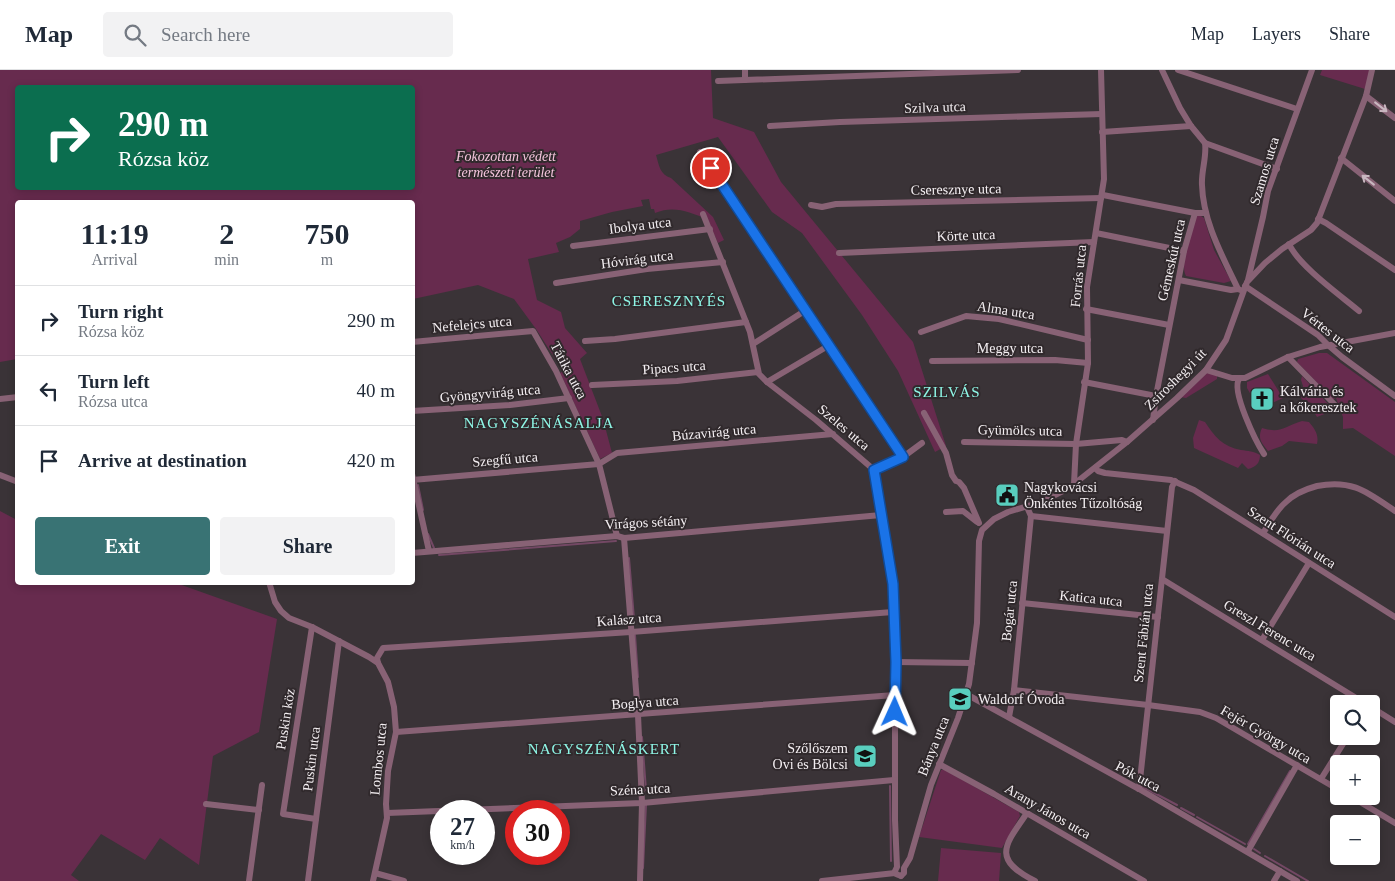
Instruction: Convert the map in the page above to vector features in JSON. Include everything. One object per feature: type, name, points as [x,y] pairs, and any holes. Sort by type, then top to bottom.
[{"type":"street","points":[[744,70],[745,80]]},
{"type":"street","points":[[718,81],[1018,70]]},
{"type":"street","name":"Forrás utca","points":[[1074,484],[1076,444],[1088,364],[1087,287],[1104,179],[1101,70]]},
{"type":"street","points":[[1162,70],[1180,108],[1191,126],[1205,143],[1276,169]]},
{"type":"street","points":[[1178,70],[1297,109]]},
{"type":"street","name":"Szamos utca","points":[[1243,287],[1263,217],[1268,191],[1312,70]]},
{"type":"street","name":"Zsíroshegyi út","points":[[981,532],[1000,516],[1061,493],[1074,484],[1128,442],[1206,370],[1228,337],[1243,287],[1266,263],[1289,244],[1311,230],[1318,219],[1366,96],[1372,70]]},
{"type":"street","points":[[1366,96],[1395,118]]},
{"type":"street","name":"Szilva utca","points":[[770,126],[1102,114]]},
{"type":"street","points":[[1102,132],[1191,126]]},
{"type":"street","name":"Gémeskút utca","points":[[1153,420],[1184,251],[1195,213],[1206,213],[1202,185],[1205,143]]},
{"type":"street","points":[[700,152],[903,457]]},
{"type":"street","points":[[1341,158],[1395,201]]},
{"type":"street","name":"Cseresznye utca","points":[[811,205],[822,207],[836,204],[1102,196],[1195,213]]},
{"type":"street","points":[[1179,280],[1231,290],[1243,287],[1216,240],[1206,213]]},
{"type":"street","points":[[703,214],[746,322],[753,344],[758,372]]},
{"type":"street","points":[[1318,219],[1395,270]]},
{"type":"street","name":"Ibolya utca","points":[[573,246],[710,229]]},
{"type":"street","points":[[1096,233],[1184,251]]},
{"type":"street","name":"Körte utca","points":[[839,253],[1094,242]]},
{"type":"street","points":[[1289,244],[1303,263],[1359,311]]},
{"type":"street","name":"Hóvirág utca","points":[[556,283],[646,270],[722,262]]},
{"type":"street","name":"Vértes utca","points":[[1243,287],[1318,335],[1328,345],[1395,396]]},
{"type":"street","points":[[1086,309],[1169,325]]},
{"type":"street","points":[[753,344],[806,310]]},
{"type":"street","name":"Alma utca","points":[[921,332],[966,316],[999,319],[1088,340]]},
{"type":"street","points":[[585,340],[615,339],[746,322]]},
{"type":"street","name":"Nefelejcs utca","points":[[415,342],[534,330]]},
{"type":"street","name":"Tátika utca","points":[[534,330],[570,398],[599,464],[620,537],[638,715],[642,803],[640,881]]},
{"type":"street","points":[[1206,370],[1237,379],[1248,377],[1288,357],[1328,345],[1395,334]]},
{"type":"street","points":[[767,382],[828,346]]},
{"type":"street","points":[[1288,357],[1336,406]]},
{"type":"street","name":"Meggy utca","points":[[932,361],[1054,360],[1088,364]]},
{"type":"street","name":"Szeles utca","points":[[758,372],[767,382],[833,434],[874,470],[880,515],[893,582],[896,662],[894,780],[896,856],[900,873]]},
{"type":"street","name":"Pipacs utca","points":[[592,385],[677,381],[758,372]]},
{"type":"street","points":[[1237,379],[1236,386],[1239,396],[1256,442],[1264,454]]},
{"type":"street","points":[[1084,382],[1156,396]]},
{"type":"street","points":[[0,399],[15,397]]},
{"type":"street","name":"Gyöngyvirág utca","points":[[415,412],[510,405],[570,398]]},
{"type":"street","points":[[924,414],[946,453],[952,475],[964,488],[981,532]]},
{"type":"street","name":"Búzavirág utca","points":[[599,464],[617,453],[833,434]]},
{"type":"street","name":"Gyümölcs utca","points":[[964,442],[1076,444],[1122,440],[1128,442]]},
{"type":"street","points":[[874,470],[903,457],[922,443]]},
{"type":"street","name":"Szegfű utca","points":[[415,478],[599,464]]},
{"type":"street","name":"Szent Flórián utca","points":[[1095,468],[1105,473],[1175,481],[1194,490],[1395,617]]},
{"type":"street","points":[[0,475],[15,481]]},
{"type":"street","name":"Szent Fábián utca","points":[[1139,789],[1172,486],[1175,481]]},
{"type":"street","points":[[1263,533],[1286,502],[1296,494],[1310,488],[1328,484],[1342,483],[1355,487],[1367,492],[1395,511]]},
{"type":"street","points":[[415,487],[429,551]]},
{"type":"street","name":"Bogár utca","points":[[1009,717],[1014,690],[1031,516],[1027,507]]},
{"type":"street","points":[[946,512],[963,511],[978,523]]},
{"type":"street","name":"Virágos sétány","points":[[415,553],[880,515]]},
{"type":"street","points":[[1031,516],[1167,531]]},
{"type":"street","name":"Bánya utca","points":[[900,873],[910,858],[926,798],[966,694],[977,624],[979,540],[981,532]]},
{"type":"street","points":[[1262,640],[1309,563]]},
{"type":"street","name":"Greszl Ferenc utca","points":[[1162,579],[1351,695]]},
{"type":"street","points":[[270,585],[275,602],[289,618],[312,627],[378,663]]},
{"type":"street","name":"Katica utca","points":[[1022,603],[1158,617]]},
{"type":"street","name":"Kalász utca","points":[[378,663],[377,658],[383,648],[631,632],[893,612]]},
{"type":"street","name":"Puskin köz","points":[[312,627],[283,814],[316,818]]},
{"type":"street","name":"Puskin utca","points":[[308,881],[339,641]]},
{"type":"street","points":[[896,662],[972,663]]},
{"type":"street","name":"Lombos utca","points":[[373,881],[387,813],[388,771],[396,732],[388,682],[378,663]]},
{"type":"street","name":"Fejér György utca","points":[[1014,690],[1200,712],[1216,718],[1330,784]]},
{"type":"street","name":"Pók utca","points":[[966,694],[1139,789],[1297,881]]},
{"type":"street","name":"Boglya utca","points":[[396,732],[895,695]]},
{"type":"street","points":[[1380,713],[1395,722]]},
{"type":"street","points":[[1321,779],[1342,745]]},
{"type":"street","name":"Arany János utca","points":[[939,764],[1144,881]]},
{"type":"street","points":[[1248,851],[1297,765]]},
{"type":"street","name":"Széna utca","points":[[387,813],[642,803],[894,780]]},
{"type":"street","points":[[249,881],[262,785]]},
{"type":"street","points":[[206,804],[259,810]]},
{"type":"street","points":[[1365,805],[1395,823]]},
{"type":"street","points":[[1027,813],[1006,845],[1006,855],[1011,866],[1034,881]]},
{"type":"street","points":[[1274,881],[1280,871]]},
{"type":"street","points":[[375,873],[404,881]]},
{"type":"street","points":[[822,881],[900,873]]},
{"type":"green space","name":"Fokozottan védett természeti terület","points":[[0,70],[711,70],[713,118],[754,132],[781,182],[913,342],[946,446],[935,452],[898,371],[862,315],[802,233],[772,212],[718,137],[656,155],[664,175],[671,178],[713,217],[724,240],[718,243],[707,219],[688,212],[675,210],[655,213],[654,209],[651,209],[649,199],[641,200],[643,206],[580,221],[580,229],[570,237],[556,243],[559,252],[528,259],[537,300],[561,312],[565,328],[587,353],[580,359],[603,419],[612,453],[600,459],[560,373],[563,371],[514,299],[478,285],[415,299],[415,200],[15,200],[15,359],[0,362]]},
{"type":"green space","points":[[1322,70],[1370,70],[1365,89],[1320,75]]},
{"type":"green space","points":[[1196,216],[1204,218],[1214,250],[1231,281],[1224,283],[1186,276],[1184,271],[1185,255]]},
{"type":"green space","points":[[1319,353],[1327,353],[1395,402],[1395,456],[1353,428],[1343,429],[1343,417],[1336,398],[1333,399],[1297,362],[1298,359]]},
{"type":"green space","points":[[1203,372],[1217,375],[1217,379],[1186,398],[1180,397]]},
{"type":"green space","points":[[1268,374],[1283,398],[1259,409],[1247,388],[1247,382]]},
{"type":"green space","points":[[1302,376],[1332,408],[1327,413],[1317,417],[1314,412],[1315,406],[1300,397],[1303,386]]},
{"type":"green space","points":[[1199,420],[1205,422],[1224,444],[1235,449],[1260,455],[1257,464],[1248,469],[1242,463],[1238,468],[1194,448],[1193,438]]},
{"type":"green space","points":[[1302,421],[1309,422],[1313,427],[1317,435],[1317,444],[1289,441],[1282,446],[1268,451],[1262,443],[1260,435],[1262,428],[1279,430]]},
{"type":"green space","points":[[0,511],[15,519],[15,585],[182,585],[277,619],[259,732],[213,756],[199,865],[160,838],[145,860],[101,834],[71,875],[79,881],[0,881]]},
{"type":"green space","points":[[941,770],[945,770],[1019,812],[1020,816],[1002,848],[919,837]]},
{"type":"green space","points":[[941,848],[1001,853],[999,881],[938,881]]},
{"type":"waterway","points":[[418,485],[423,510]]},
{"type":"waterway","points":[[428,534],[434,548]]},
{"type":"waterway","points":[[439,555],[616,541]]},
{"type":"waterway","points":[[629,558],[634,619]]},
{"type":"waterway","points":[[635,635],[638,677]]},
{"type":"waterway","points":[[642,737],[646,790]]},
{"type":"waterway","points":[[1248,844],[1290,771]]},
{"type":"waterway","points":[[890,786],[891,861]]},
{"type":"waterway","points":[[1143,787],[1177,805]]},
{"type":"waterway","points":[[643,868],[646,805]]},
{"type":"waterway","points":[[1181,808],[1194,815]]},
{"type":"waterway","points":[[1197,817],[1245,844]]},
{"type":"waterway","points":[[1254,849],[1260,853]]},
{"type":"waterway","points":[[1265,856],[1308,881]]},
{"type":"place","name":"Kálvária és a kőkeresztek","points":[[1262,399]]},
{"type":"place","name":"Nagykovácsi Önkéntes Tűzoltóság","points":[[1007,495]]},
{"type":"place","name":"Waldorf Óvoda","points":[[960,699]]},
{"type":"place","name":"Szőlőszem Ovi és Bölcsi","points":[[865,756]]},
{"type":"district","name":"CSERESZNYÉS","points":[[669,301]]},
{"type":"district","name":"SZILVÁS","points":[[947,392]]},
{"type":"district","name":"NAGYSZÉNÁSALJA","points":[[539,423]]},
{"type":"district","name":"NAGYSZÉNÁSKERT","points":[[604,749]]},
{"type":"route","points":[[711,168],[903,457],[874,470],[893,584],[896,662],[895,712]]}]
